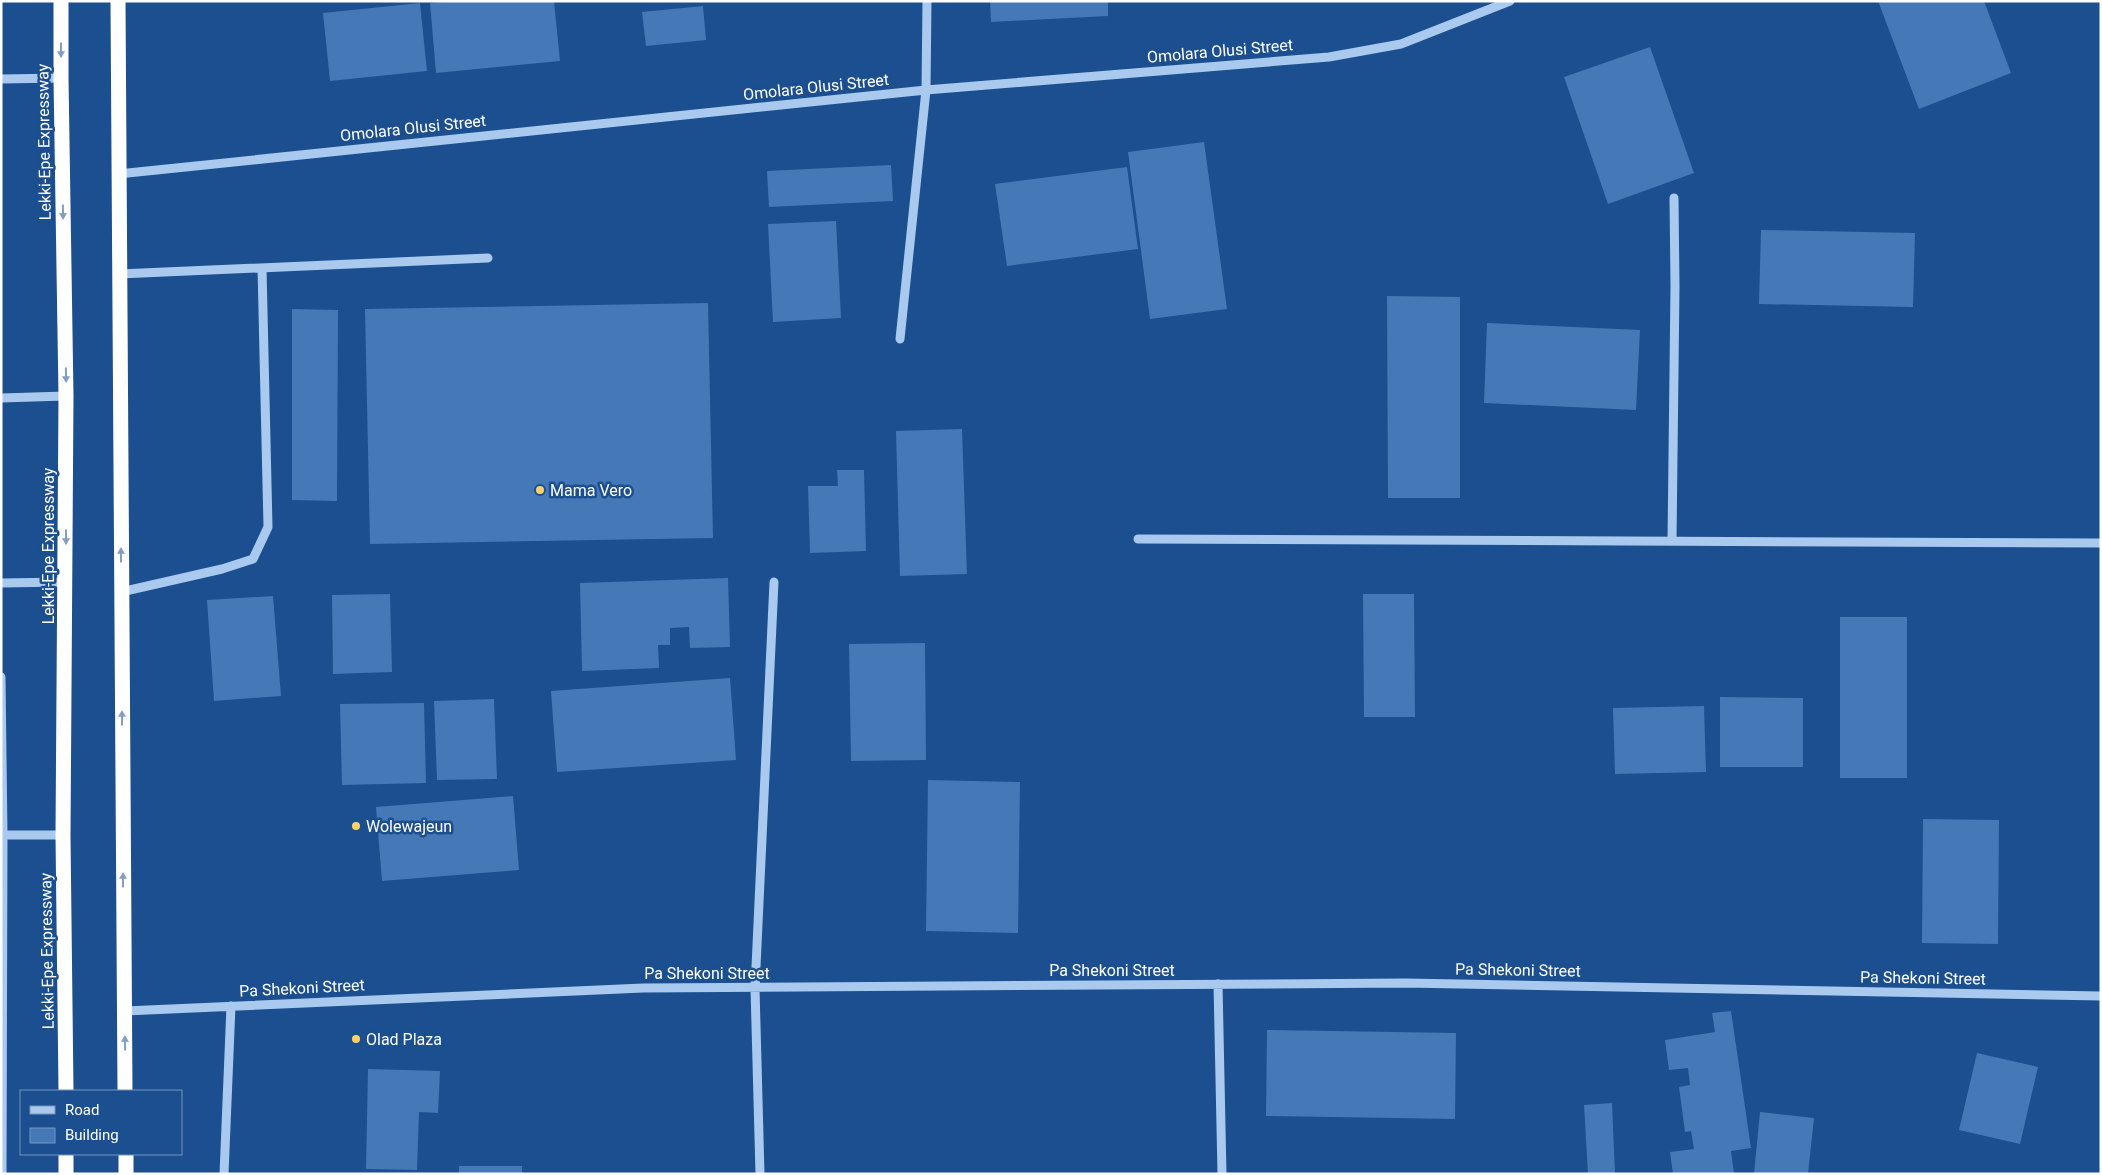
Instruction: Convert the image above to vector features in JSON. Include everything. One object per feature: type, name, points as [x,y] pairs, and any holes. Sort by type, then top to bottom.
[{"type":"highway","name":"Lekki-Epe Expressway","points":[[61,1],[66,396],[63,835],[66,1090]]},
{"type":"highway","points":[[118,1],[126,1090]]},
{"type":"highway","points":[[66,1155],[66,1174]]},
{"type":"highway","points":[[126,1155],[126,1174]]},
{"type":"street","points":[[900,339],[926,90],[927,1]]},
{"type":"street","name":"Omolara Olusi Street","points":[[118,174],[926,90],[1329,57],[1401,44],[1510,1]]},
{"type":"street","points":[[1,79],[61,78]]},
{"type":"street","points":[[1672,541],[1676,286],[1674,198]]},
{"type":"street","points":[[119,274],[488,258]]},
{"type":"street","points":[[121,592],[222,570],[253,558],[268,527],[262,268]]},
{"type":"street","points":[[1,398],[66,396]]},
{"type":"street","points":[[1138,538],[2101,543]]},
{"type":"street","points":[[1,583],[66,582]]},
{"type":"street","points":[[760,1174],[755,988],[774,582]]},
{"type":"street","points":[[1,676],[3,835],[2,1174]]},
{"type":"street","points":[[3,835],[63,835]]},
{"type":"street","name":"Pa Shekoni Street","points":[[125,1011],[643,988],[1406,982],[2101,996]]},
{"type":"street","points":[[1218,984],[1222,1174]]},
{"type":"street","points":[[224,1174],[231,1006]]},
{"type":"building","points":[[454,1],[554,1],[560,61],[436,73],[430,3]]},
{"type":"building","points":[[990,1],[1108,1],[1108,16],[991,22]]},
{"type":"building","points":[[1878,1],[1984,1],[2011,73],[1919,109]]},
{"type":"building","points":[[420,3],[427,71],[330,81],[323,13]]},
{"type":"building","points":[[703,6],[706,40],[646,46],[642,12]]},
{"type":"building","points":[[1650,47],[1694,173],[1608,204],[1564,77]]},
{"type":"building","points":[[1204,142],[1227,309],[1150,319],[1128,152]]},
{"type":"building","points":[[891,165],[893,201],[769,207],[767,171]]},
{"type":"building","points":[[1127,167],[1138,249],[1007,266],[995,184]]},
{"type":"building","points":[[836,221],[841,318],[773,322],[768,224]]},
{"type":"building","points":[[1761,230],[1915,233],[1913,307],[1759,304]]},
{"type":"building","points":[[1387,296],[1460,297],[1460,498],[1388,498]]},
{"type":"building","points":[[708,303],[713,538],[370,544],[365,309]]},
{"type":"building","points":[[292,309],[338,310],[337,501],[292,500]]},
{"type":"building","points":[[1487,323],[1640,330],[1636,410],[1484,403]]},
{"type":"building","points":[[962,429],[967,574],[900,576],[896,431]]},
{"type":"building","points":[[837,470],[864,470],[866,551],[810,553],[808,486],[838,486]]},
{"type":"building","points":[[728,578],[730,647],[690,648],[689,627],[670,628],[670,645],[658,645],[659,668],[582,671],[580,583]]},
{"type":"building","points":[[390,594],[392,672],[333,674],[332,595]]},
{"type":"building","points":[[1363,594],[1414,594],[1415,717],[1364,717]]},
{"type":"building","points":[[273,596],[281,696],[214,701],[207,600]]},
{"type":"building","points":[[1840,617],[1907,617],[1907,778],[1840,778]]},
{"type":"building","points":[[925,643],[926,760],[851,761],[849,644]]},
{"type":"building","points":[[730,678],[736,760],[557,772],[551,691]]},
{"type":"building","points":[[1720,697],[1803,698],[1803,767],[1720,767]]},
{"type":"building","points":[[494,699],[497,779],[437,780],[434,701]]},
{"type":"building","points":[[424,703],[426,783],[342,785],[340,704]]},
{"type":"building","points":[[1704,706],[1706,772],[1615,774],[1613,708]]},
{"type":"building","points":[[928,780],[1020,782],[1018,933],[926,931]]},
{"type":"building","points":[[513,796],[519,870],[382,881],[376,807]]},
{"type":"building","points":[[1923,819],[1999,820],[1998,944],[1922,943]]},
{"type":"building","points":[[1731,1011],[1751,1148],[1731,1151],[1734,1174],[1673,1174],[1670,1152],[1694,1149],[1691,1131],[1685,1132],[1679,1087],[1690,1085],[1688,1068],[1669,1070],[1665,1040],[1715,1032],[1712,1013]]},
{"type":"building","points":[[1267,1030],[1456,1033],[1455,1119],[1266,1116]]},
{"type":"building","points":[[1977,1053],[2038,1067],[2020,1144],[1959,1130]]},
{"type":"building","points":[[368,1069],[440,1071],[438,1113],[419,1112],[417,1170],[366,1169]]},
{"type":"building","points":[[1612,1103],[1615,1174],[1588,1174],[1584,1105]]},
{"type":"building","points":[[1760,1112],[1814,1118],[1808,1174],[1754,1174]]},
{"type":"building","points":[[459,1166],[522,1166],[522,1174],[459,1174]]},
{"type":"place","name":"Mama Vero","points":[[540,490]]},
{"type":"place","name":"Wolewajeun","points":[[356,826]]},
{"type":"place","name":"Olad Plaza","points":[[356,1039]]}]
